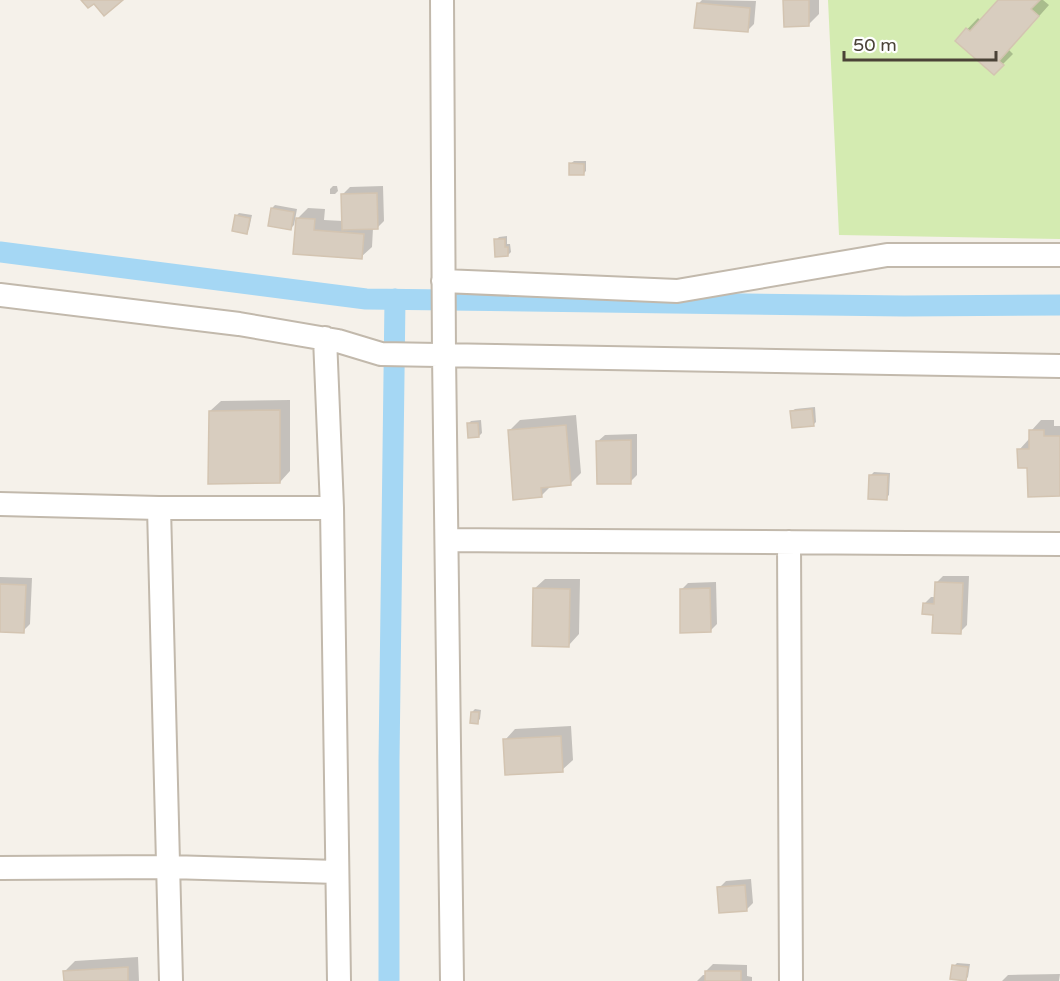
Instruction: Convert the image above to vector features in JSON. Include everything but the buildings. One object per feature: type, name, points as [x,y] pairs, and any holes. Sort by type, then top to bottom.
[{"type":"street","points":[[442,0],[452,981]]},
{"type":"street","points":[[444,281],[677,291],[887,255],[1060,255]]},
{"type":"street","points":[[0,295],[239,324],[325,338],[381,354],[1060,366]]},
{"type":"street","points":[[325,338],[332,508],[339,981]]},
{"type":"street","points":[[0,504],[159,508],[332,508]]},
{"type":"street","points":[[159,508],[171,981]]},
{"type":"street","points":[[447,540],[1060,544]]},
{"type":"street","points":[[789,542],[791,981]]},
{"type":"street","points":[[0,868],[169,867],[337,872]]},
{"type":"green space","points":[[828,0],[998,0],[970,31],[966,28],[955,40],[994,75],[1003,65],[999,61],[1039,17],[1031,9],[1040,0],[1060,0],[1060,239],[839,235]]},
{"type":"waterway","points":[[0,252],[366,299],[904,306],[1060,305]]},
{"type":"waterway","points":[[389,981],[389,761],[395,299]]}]
